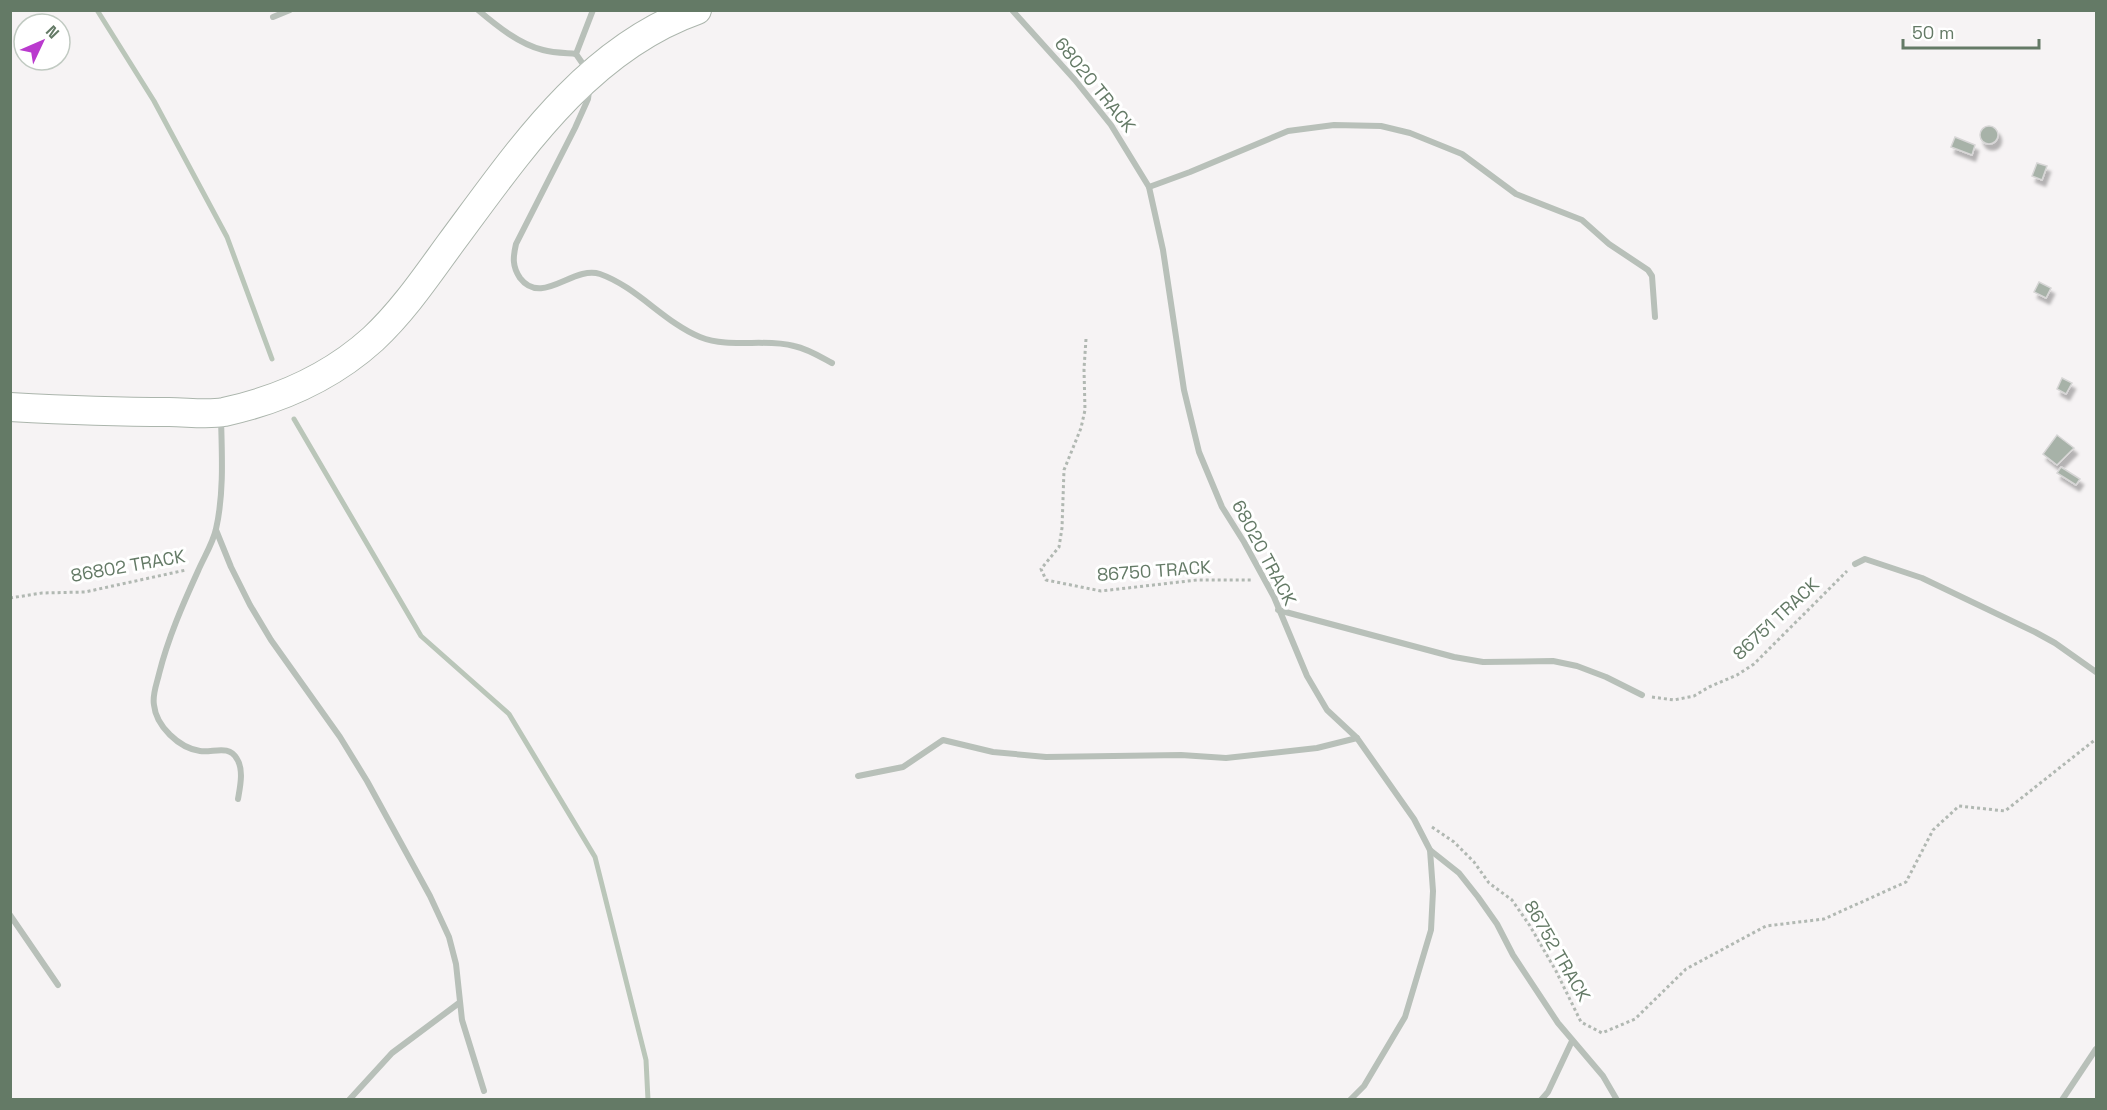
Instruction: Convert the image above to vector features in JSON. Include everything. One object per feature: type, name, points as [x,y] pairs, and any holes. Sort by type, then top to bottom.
[{"type":"street","points":[[273,17],[290,10]]},
{"type":"street","points":[[478,10],[527,44],[583,65]]},
{"type":"street","points":[[593,10],[583,65],[588,99],[516,243],[513,261],[523,281],[531,287],[542,289],[585,273],[597,273],[633,292],[680,327],[700,337],[722,343],[792,345],[808,350],[832,363]]},
{"type":"street","points":[[10,407],[115,412],[221,412],[279,397],[330,371],[373,339],[411,298],[555,109],[583,65],[672,19],[697,10]]},
{"type":"street","name":"68020 TRACK","points":[[1012,10],[1075,80],[1111,125],[1149,187],[1163,250],[1184,390],[1199,452],[1222,507],[1265,580],[1307,676],[1327,710],[1357,738],[1414,819],[1430,850],[1433,891],[1431,930],[1405,1017],[1364,1086],[1350,1100]]},
{"type":"street","points":[[1149,187],[1288,131],[1334,126],[1381,126],[1410,133],[1462,154],[1516,194],[1582,220],[1609,244],[1648,270],[1652,276],[1655,317]]},
{"type":"street","name":"86802 TRACK","points":[[199,568],[216,530],[221,468],[221,412]]},
{"type":"street","points":[[216,530],[250,605],[271,640],[362,772],[430,896],[449,937],[456,964],[459,1004],[468,1044],[484,1091]]},
{"type":"street","points":[[1855,564],[1865,559],[1922,578],[2055,643],[2097,672]]},
{"type":"street","points":[[199,568],[164,655],[153,703],[161,724],[178,742],[200,751],[231,752],[236,757],[241,772],[238,799]]},
{"type":"street","points":[[1278,610],[1454,657],[1483,662],[1553,661],[1577,666],[1642,695]]},
{"type":"street","points":[[858,776],[903,767],[943,740],[993,752],[1046,757],[1181,754],[1226,758],[1317,748],[1357,738]]},
{"type":"street","points":[[1430,850],[1459,873],[1478,897],[1497,924],[1513,955],[1572,1041],[1603,1076],[1617,1100]]},
{"type":"street","points":[[10,915],[58,985]]},
{"type":"street","points":[[349,1100],[392,1053],[459,1004]]},
{"type":"street","points":[[1541,1100],[1548,1092],[1572,1041]]},
{"type":"street","points":[[2062,1100],[2097,1049]]},
{"type":"path","name":"86750 TRACK","points":[[1086,339],[1084,410],[1081,428],[1064,470],[1059,547],[1041,569],[1046,580],[1101,591],[1197,580],[1265,580]]},
{"type":"path","name":"86751 TRACK","points":[[1642,695],[1674,700],[1694,696],[1737,675],[1754,664],[1855,564]]},
{"type":"path","name":"86802 TRACK","points":[[10,598],[42,593],[85,592],[199,568]]},
{"type":"path","name":"86752 TRACK","points":[[1414,819],[1454,842],[1474,862],[1489,883],[1512,900],[1556,971],[1581,1022],[1602,1033],[1635,1019],[1686,969],[1766,926],[1824,919],[1906,882],[1933,830],[1959,806],[2005,811],[2097,740]]},
{"type":"building","points":[[1985,126],[1993,126],[1998,131],[1996,142],[1985,144],[1980,139],[1980,131]]},
{"type":"building","points":[[1955,137],[1975,145],[1972,155],[1951,147]]},
{"type":"building","points":[[2037,163],[2047,166],[2042,180],[2032,176]]},
{"type":"building","points":[[2039,282],[2051,288],[2046,298],[2034,292]]},
{"type":"building","points":[[2062,378],[2072,383],[2066,394],[2057,389]]},
{"type":"building","points":[[2057,435],[2074,448],[2057,465],[2043,454]]},
{"type":"building","points":[[2061,467],[2080,479],[2076,485],[2057,473]]},
{"type":"waterway","points":[[97,10],[154,101],[227,237],[272,359]]},
{"type":"waterway","points":[[294,419],[421,636],[509,714],[595,857],[646,1060],[648,1100]]}]
